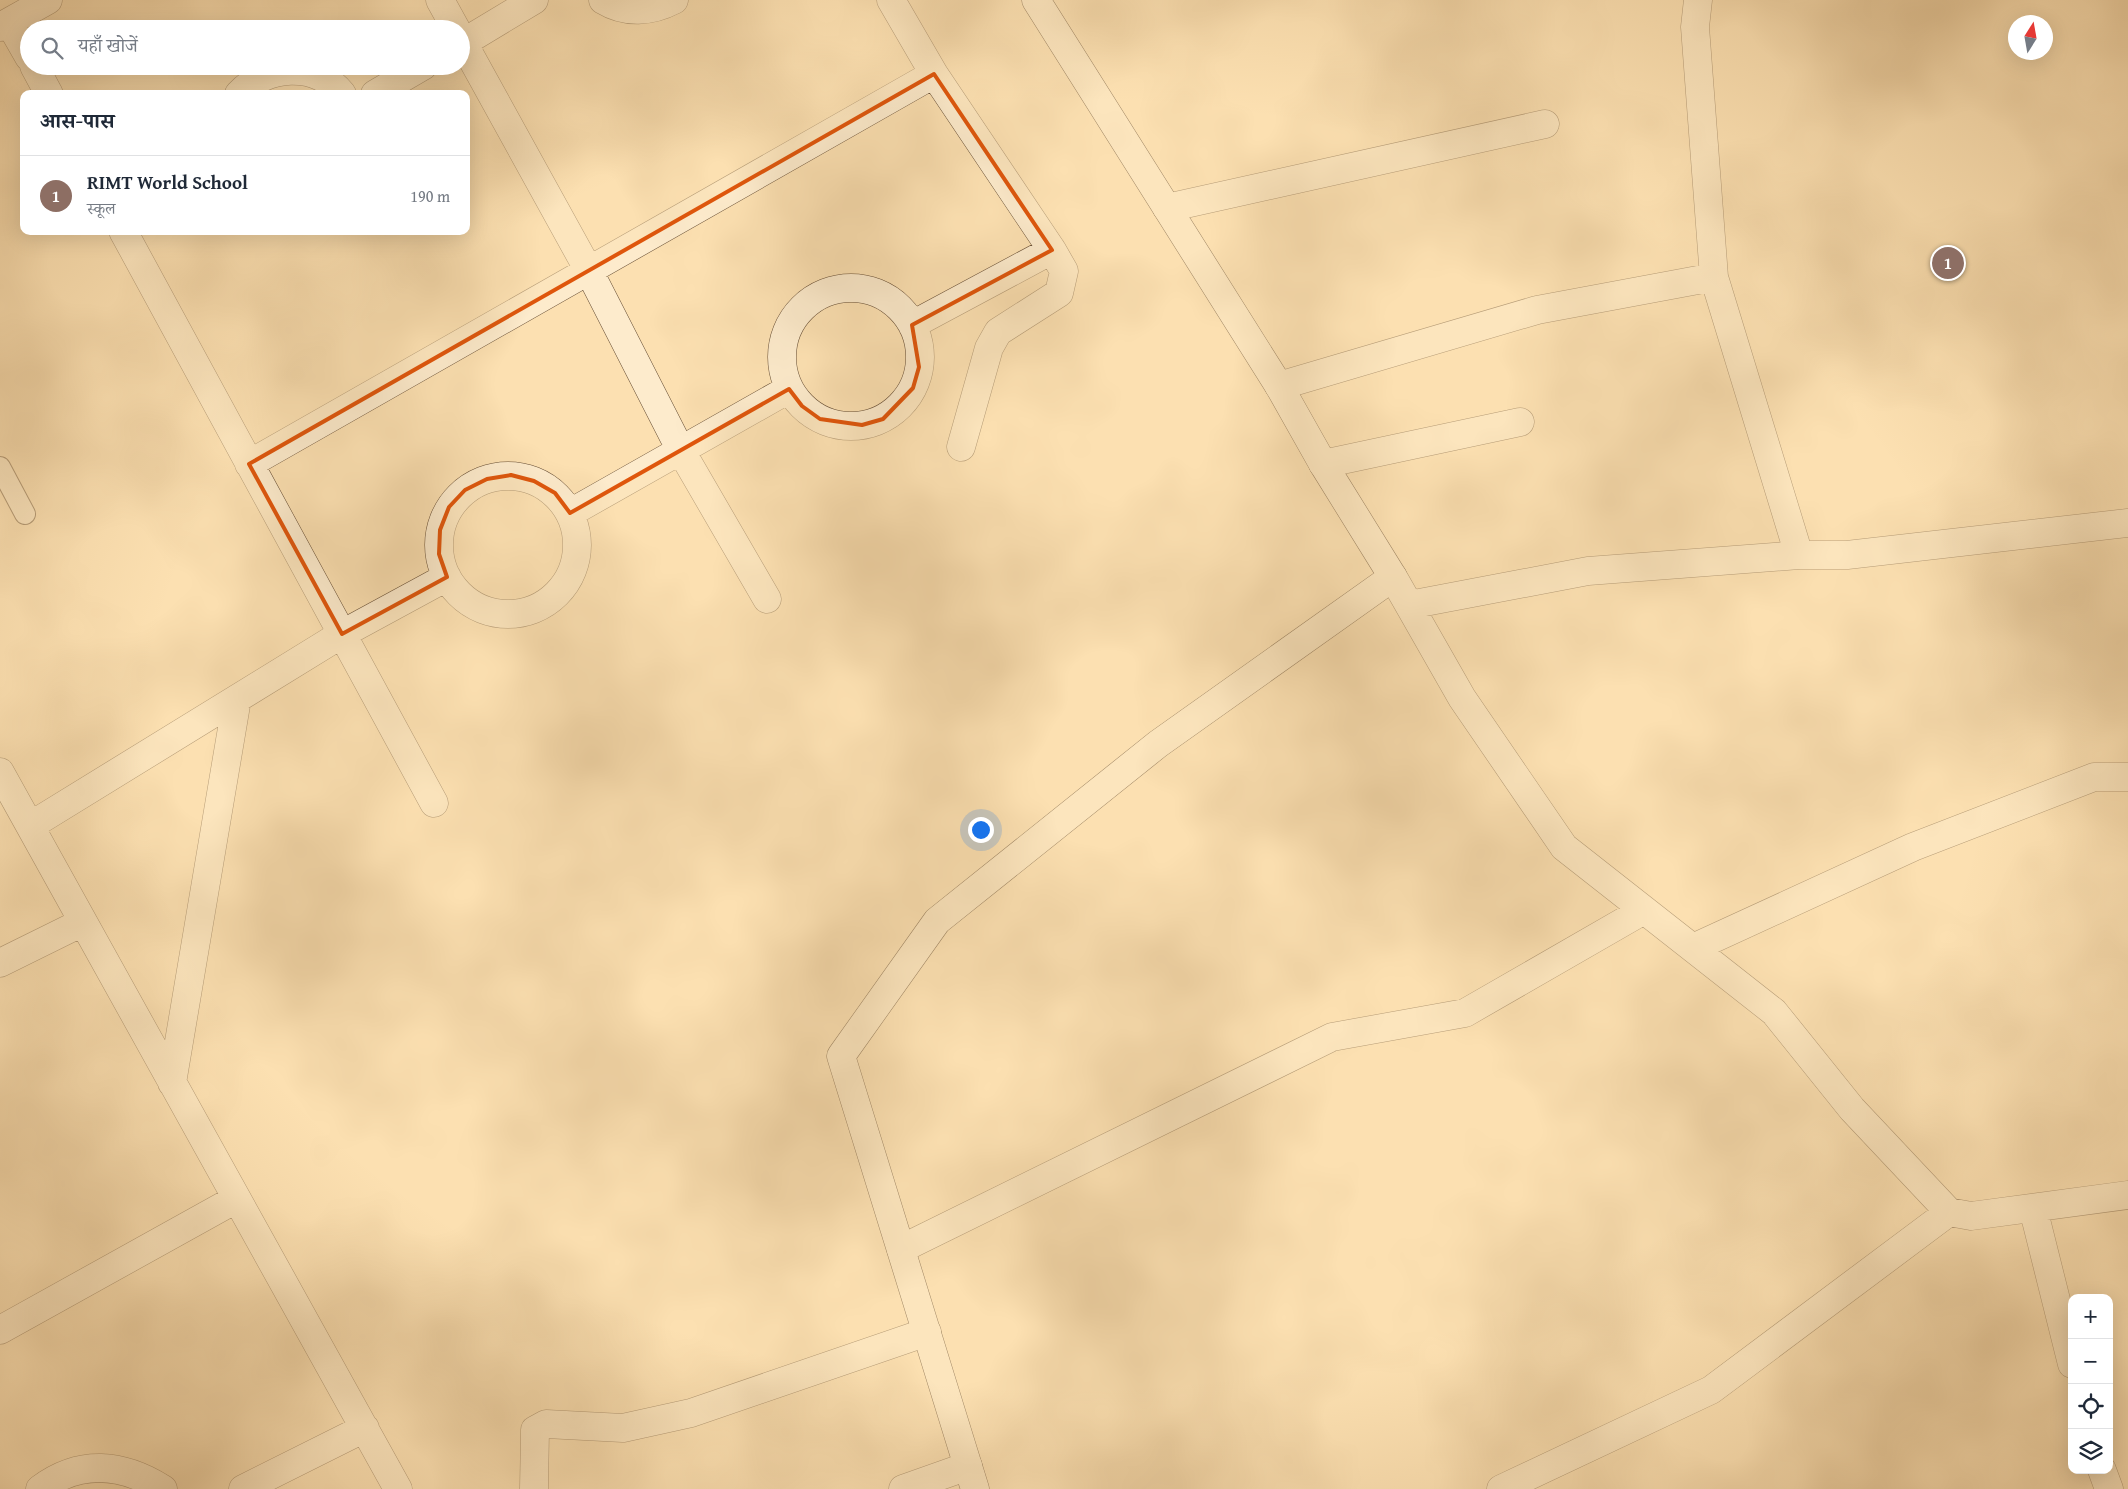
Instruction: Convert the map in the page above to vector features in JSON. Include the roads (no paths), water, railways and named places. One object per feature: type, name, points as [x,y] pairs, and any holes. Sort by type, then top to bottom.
[{"type":"street","points":[[20,45],[5,24],[48,0]]},
{"type":"street","points":[[440,0],[450,20]]},
{"type":"street","points":[[470,34],[534,0]]},
{"type":"street","points":[[603,0],[612,6],[636,11],[660,7],[674,0]]},
{"type":"street","points":[[891,0],[934,74],[1064,270],[1059,293],[998,332],[990,348],[961,447]]},
{"type":"street","points":[[1036,0],[1279,386],[1323,464],[1393,576],[1462,698],[1564,847],[1774,1012],[1852,1110],[1949,1212],[1971,1216],[2128,1195]]},
{"type":"street","points":[[1698,0],[1695,27],[1714,276],[1799,555]]},
{"type":"street","points":[[470,57],[588,271],[680,449],[767,599]]},
{"type":"street","points":[[249,464],[934,74]]},
{"type":"street","points":[[38,75],[46,90]]},
{"type":"street","points":[[243,90],[249,84],[265,75]]},
{"type":"street","points":[[317,75],[339,90]]},
{"type":"street","points":[[382,90],[408,75]]},
{"type":"street","points":[[1167,208],[1545,124]]},
{"type":"street","points":[[125,235],[434,803]]},
{"type":"street","points":[[912,325],[1052,250]]},
{"type":"street","points":[[1279,386],[1537,310],[1714,276]]},
{"type":"street","points":[[853,288],[877,293],[897,306],[912,325],[919,346],[919,367],[913,388],[900,405],[883,419],[862,426],[841,425],[820,419],[802,406],[789,389],[782,367],[783,342],[792,320],[808,303],[829,291],[853,288]]},
{"type":"street","points":[[570,513],[789,389]]},
{"type":"street","points":[[1323,464],[1520,422]]},
{"type":"street","points":[[511,476],[534,481],[555,494],[570,513],[576,533],[577,554],[570,576],[558,593],[540,606],[520,613],[498,613],[477,607],[460,594],[447,577],[439,554],[440,530],[449,507],[465,490],[487,479],[511,476]]},
{"type":"street","points":[[1409,605],[1588,570],[1799,555],[1847,555],[2128,523]]},
{"type":"street","points":[[903,1489],[972,1478],[841,1056],[937,922],[1158,744],[1393,576]]},
{"type":"street","points":[[30,826],[342,634],[447,577]]},
{"type":"street","points":[[172,1083],[237,699]]},
{"type":"street","points":[[0,772],[398,1489]]},
{"type":"street","points":[[1693,948],[1913,847],[2094,777],[2128,777]]},
{"type":"street","points":[[901,1249],[1332,1037],[1465,1013],[1644,910]]},
{"type":"street","points":[[0,963],[83,922]]},
{"type":"street","points":[[0,1330],[236,1199]]},
{"type":"street","points":[[2033,1208],[2068,1348]]},
{"type":"street","points":[[1501,1489],[1711,1390],[1949,1212]]},
{"type":"street","points":[[534,1489],[536,1430],[546,1424],[623,1428],[691,1413],[927,1332]]},
{"type":"street","points":[[243,1489],[365,1428]]},
{"type":"street","points":[[40,1489],[55,1478],[91,1467],[129,1471],[163,1489]]},
{"type":"street","points":[[2103,1474],[2109,1489]]},
{"type":"lane","points":[[0,467],[25,514]]},
{"type":"place","name":"RIMT World School","points":[[1948,263]]}]
